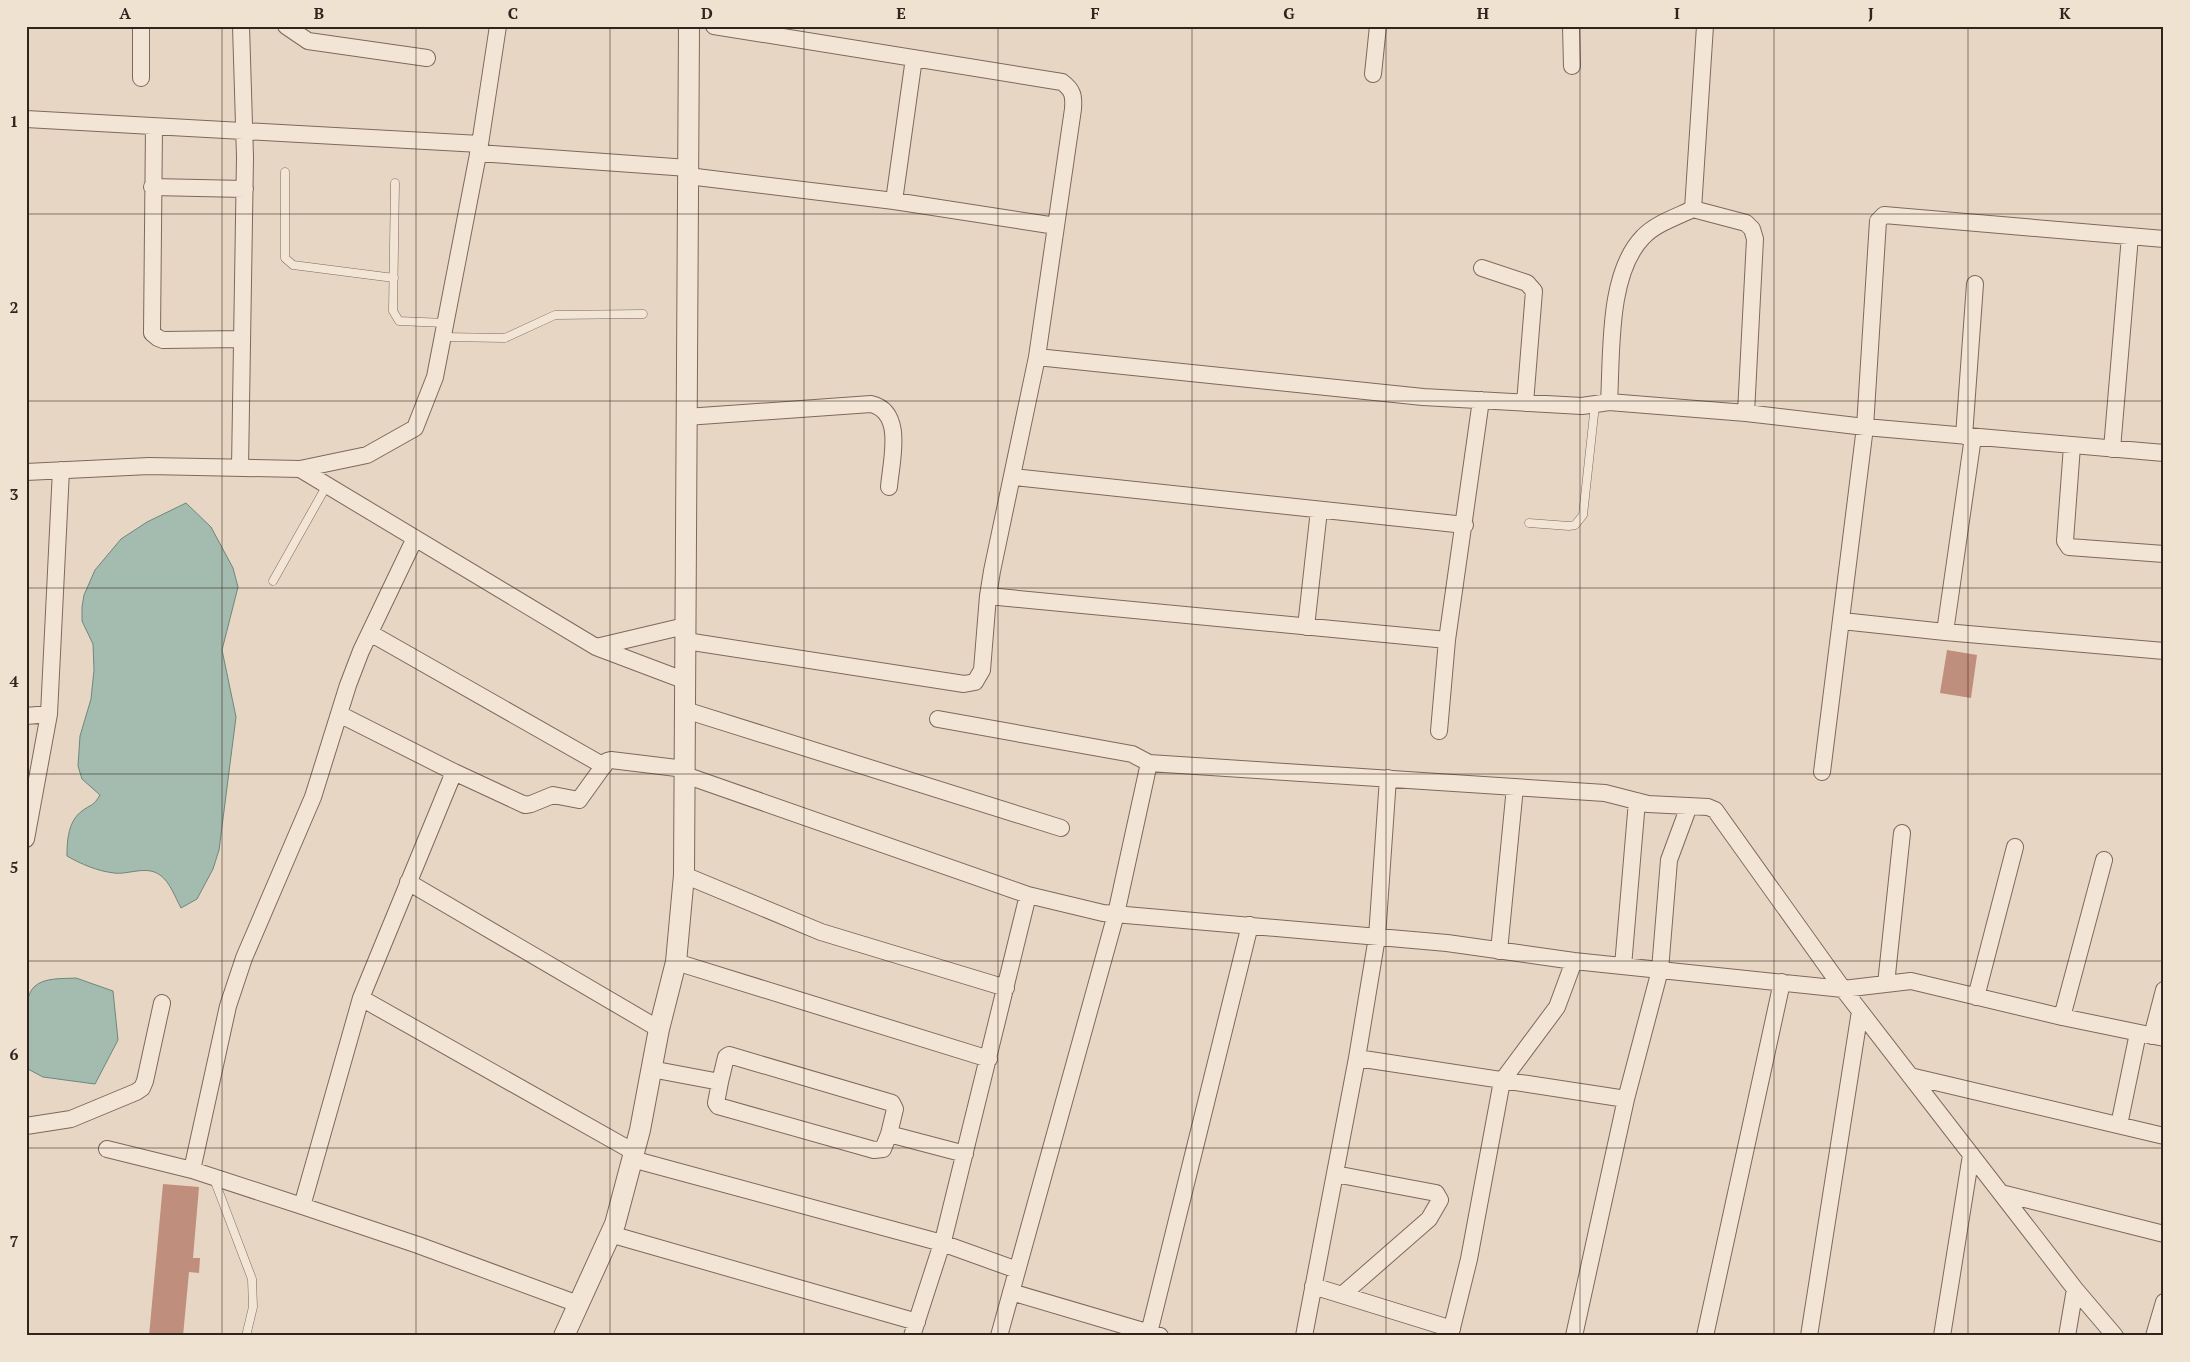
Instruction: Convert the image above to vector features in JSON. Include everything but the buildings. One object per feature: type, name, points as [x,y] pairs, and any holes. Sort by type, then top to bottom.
[{"type":"street","points":[[141,26],[141,78]]},
{"type":"street","points":[[240,468],[244,188],[242,26]]},
{"type":"street","points":[[286,26],[308,41],[427,58]]},
{"type":"street","points":[[26,472],[149,466],[300,469],[367,455],[415,428],[435,377],[479,149],[498,26]]},
{"type":"street","points":[[564,1336],[615,1224],[633,1155],[659,1029],[676,962],[684,875],[689,26]]},
{"type":"street","points":[[596,647],[685,633],[969,684],[975,682],[982,670],[988,596],[1014,477],[1037,357],[1073,109],[1074,97],[1071,88],[1062,82],[714,26]]},
{"type":"street","points":[[1374,74],[1378,26]]},
{"type":"street","points":[[1571,26],[1572,66]]},
{"type":"street","points":[[1693,209],[1705,26]]},
{"type":"street","points":[[894,201],[914,58]]},
{"type":"street","points":[[26,119],[479,149],[688,172],[1056,226]]},
{"type":"street","points":[[154,127],[152,333],[164,340],[242,339]]},
{"type":"street","points":[[152,187],[244,188]]},
{"type":"street","points":[[1602,404],[1615,301],[1626,262],[1644,236],[1661,224],[1693,209],[1746,223],[1752,230],[1755,239],[1746,413]]},
{"type":"street","points":[[1822,772],[1865,427],[1878,221],[1880,217],[1884,215],[2164,239]]},
{"type":"street","points":[[2112,449],[2130,236]]},
{"type":"street","points":[[1482,268],[1527,283],[1534,291],[1525,403]]},
{"type":"street","points":[[1945,632],[1969,437],[1975,284]]},
{"type":"street","points":[[1037,357],[1423,397],[1525,403],[1602,404],[1746,413],[1865,427],[2164,454]]},
{"type":"street","points":[[1439,731],[1447,640],[1481,400]]},
{"type":"street","points":[[686,417],[871,404],[880,406],[891,419],[893,437],[889,487]]},
{"type":"street","points":[[2072,446],[2066,544],[2069,547],[2164,554]]},
{"type":"street","points":[[300,469],[596,647],[686,681]]},
{"type":"street","points":[[26,839],[49,714],[60,470]]},
{"type":"street","points":[[1014,477],[1464,525]]},
{"type":"street","points":[[1306,627],[1319,510]]},
{"type":"street","points":[[192,1170],[228,1006],[244,958],[312,797],[354,668],[415,538]]},
{"type":"street","points":[[988,596],[1447,640]]},
{"type":"street","points":[[1842,620],[1945,632],[2164,651]]},
{"type":"street","points":[[370,633],[604,766]]},
{"type":"street","points":[[685,710],[1061,828]]},
{"type":"street","points":[[26,716],[49,714]]},
{"type":"street","points":[[339,714],[454,772],[528,805],[553,795],[579,800],[607,762],[616,760],[685,772],[1028,895],[1103,913],[1447,943],[1574,961],[1843,989],[1911,981],[2151,1036]]},
{"type":"street","points":[[938,718],[1132,754],[1149,764],[1605,793],[1648,804],[1708,807],[1715,810],[1843,989],[2075,1289],[2115,1336]]},
{"type":"street","points":[[999,1336],[1116,914],[1149,764]]},
{"type":"street","points":[[302,1206],[361,998],[454,772]]},
{"type":"street","points":[[1304,1336],[1357,1058],[1377,937],[1388,778]]},
{"type":"street","points":[[1499,951],[1515,787]]},
{"type":"street","points":[[1623,966],[1637,801]]},
{"type":"street","points":[[1574,1336],[1626,1099],[1660,970],[1670,860],[1689,806]]},
{"type":"street","points":[[1886,984],[1902,833]]},
{"type":"street","points":[[1976,997],[2015,847]]},
{"type":"street","points":[[2062,1017],[2104,860]]},
{"type":"street","points":[[684,875],[821,932],[1006,988]]},
{"type":"street","points":[[408,882],[659,1029]]},
{"type":"street","points":[[610,1234],[915,1329],[942,1244],[1028,895]]},
{"type":"street","points":[[1011,1292],[1154,1334],[1250,925]]},
{"type":"street","points":[[1313,1286],[1451,1333],[1469,1259],[1502,1081],[1557,1006],[1574,961]]},
{"type":"street","points":[[676,962],[989,1059]]},
{"type":"street","points":[[1705,1336],[1782,982]]},
{"type":"street","points":[[2118,1126],[2151,1036],[2164,990]]},
{"type":"street","points":[[361,998],[633,1155],[942,1244],[1016,1270]]},
{"type":"street","points":[[26,1126],[71,1119],[142,1088],[162,1004]]},
{"type":"street","points":[[1809,1336],[1860,1011]]},
{"type":"street","points":[[729,1055],[892,1103],[895,1109],[889,1134],[883,1148],[878,1151],[718,1106],[716,1103],[720,1082],[726,1057],[729,1055]]},
{"type":"street","points":[[1357,1058],[1626,1099]]},
{"type":"street","points":[[651,1069],[720,1082]]},
{"type":"street","points":[[1910,1076],[2164,1136]]},
{"type":"street","points":[[889,1134],[965,1154]]},
{"type":"street","points":[[107,1149],[192,1170],[302,1206],[418,1245],[578,1304]]},
{"type":"street","points":[[1942,1336],[1971,1155]]},
{"type":"street","points":[[1335,1174],[1436,1193],[1440,1200],[1429,1219],[1342,1295]]},
{"type":"street","points":[[2001,1193],[2164,1234]]},
{"type":"street","points":[[2068,1336],[2075,1289]]},
{"type":"street","points":[[2154,1336],[2164,1302]]},
{"type":"lane","points":[[285,172],[285,258],[288,262],[293,265],[394,278]]},
{"type":"lane","points":[[395,183],[393,312],[399,321],[444,330],[505,338],[555,314],[642,314]]},
{"type":"lane","points":[[1529,523],[1569,526],[1575,525],[1583,515],[1602,404]]},
{"type":"lane","points":[[273,581],[327,485]]},
{"type":"lane","points":[[213,1177],[252,1279],[253,1307],[246,1336]]},
{"type":"shaded area","points":[[186,503],[211,527],[233,568],[238,587],[222,650],[236,717],[219,850],[213,869],[197,899],[181,908],[167,882],[155,872],[143,870],[119,873],[101,871],[67,856],[67,850],[69,832],[77,815],[94,803],[100,795],[82,779],[78,766],[80,736],[91,699],[94,670],[93,644],[82,621],[84,595],[95,570],[121,539],[147,522]]},
{"type":"shaded area","points":[[76,978],[113,991],[118,1040],[95,1084],[43,1077],[26,1068],[25,1014],[30,994],[34,987],[43,982],[54,979]]}]
